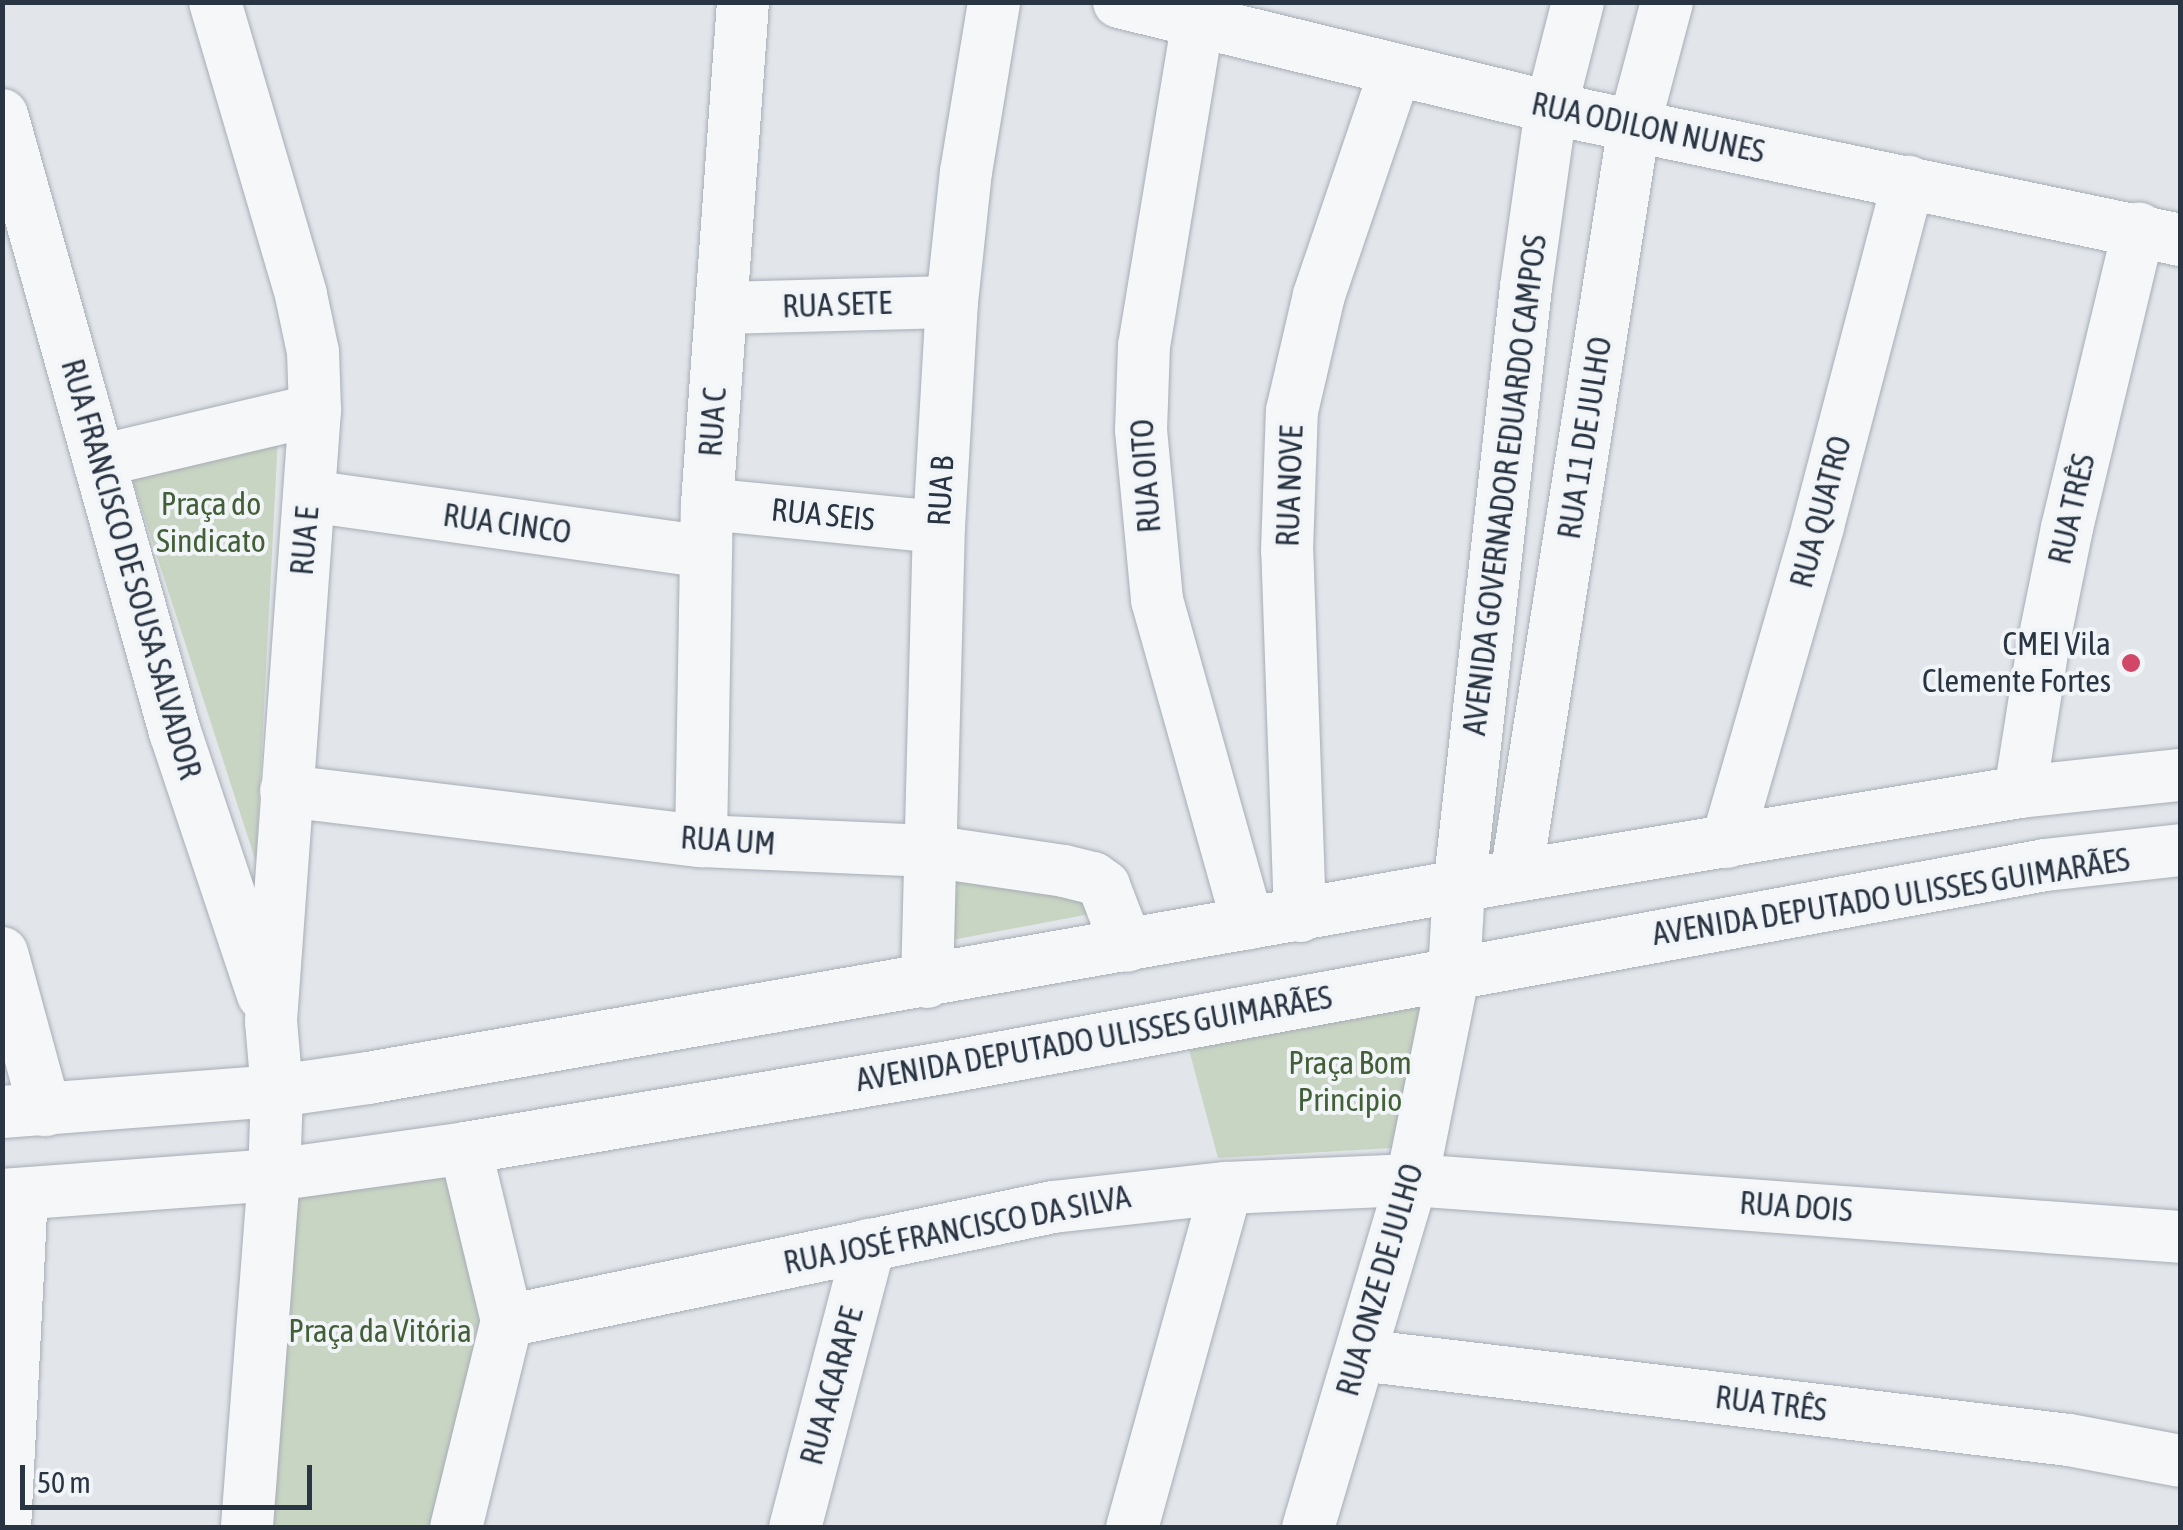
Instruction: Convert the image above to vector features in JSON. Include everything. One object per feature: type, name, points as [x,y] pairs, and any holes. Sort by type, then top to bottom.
[{"type":"street","name":"RUA E","points":[[215,2],[300,295],[312,352],[315,410],[271,1020],[277,1091],[274,1175],[248,1528]]},
{"type":"street","name":"RUA C","points":[[700,842],[706,528],[743,2]]},
{"type":"street","name":"RUA B","points":[[927,982],[939,526],[952,302],[966,172],[994,2]]},
{"type":"street","name":"RUA ODILON NUNES","points":[[1119,2],[1198,20],[1276,22],[1394,72],[2160,235]]},
{"type":"street","name":"AVENIDA GOVERNADOR EDUARDO CAMPOS","points":[[1454,972],[1459,889],[1502,487],[1551,108],[1578,2]]},
{"type":"street","name":"RUA 11 DE JULHO","points":[[1516,876],[1634,126],[1667,2]]},
{"type":"street","name":"RUA OITO","points":[[1198,20],[1144,345],[1140,430],[1157,600],[1248,923]]},
{"type":"street","name":"RUA NOVE","points":[[1300,916],[1287,551],[1292,411],[1319,295],[1394,72]]},
{"type":"street","name":"RUA FRANCISCO DE SOUSA SALVADOR","points":[[2,114],[175,732],[271,1020]]},
{"type":"street","name":"RUA QUATRO","points":[[1727,842],[1818,526],[1908,182]]},
{"type":"street","name":"RUA TRÊS","points":[[2020,792],[2042,646],[2067,528],[2160,235]]},
{"type":"street","name":"RUA SETE","points":[[721,308],[952,302]]},
{"type":"street","points":[[99,461],[315,410]]},
{"type":"street","name":"RUA CINCO","points":[[309,496],[706,528]]},
{"type":"street","name":"RUA SEIS","points":[[706,528],[939,526]]},
{"type":"street","points":[[2,952],[24,1111],[277,1091],[2020,792],[2180,775]]},
{"type":"street","name":"RUA UM","points":[[286,790],[700,842],[929,850],[1094,878],[1110,898],[1127,946]]},
{"type":"street","name":"AVENIDA DEPUTADO ULISSES GUIMARÃES","points":[[12,1194],[274,1175],[466,1148],[950,1066],[2045,865],[2180,850]]},
{"type":"street","name":"RUA ONZE DE JULHO","points":[[1308,1528],[1412,1180],[1454,972]]},
{"type":"street","points":[[456,1528],[507,1321],[466,1148]]},
{"type":"street","name":"RUA JOSÉ FRANCISCO DA SILVA","points":[[507,1321],[1053,1206],[1226,1188],[1412,1180]]},
{"type":"street","name":"RUA DOIS","points":[[1412,1180],[2180,1238]]},
{"type":"street","points":[[1132,1528],[1226,1188]]},
{"type":"street","points":[[5,1528],[12,1194]]},
{"type":"street","name":"RUA ACARAPE","points":[[795,1528],[869,1245]]},
{"type":"street","name":"RUA TRÊS","points":[[1360,1355],[2069,1440],[2180,1460]]},
{"type":"green space","name":"Praça do Sindicato","points":[[278,437],[256,862],[132,479]]},
{"type":"green space","points":[[951,861],[1069,880],[1106,911],[952,940]]},
{"type":"green space","name":"Praça Bom Principio","points":[[1435,1001],[1410,1147],[1218,1158],[1185,1035]]},
{"type":"green space","name":"Praça da Vitória","points":[[445,1168],[490,1330],[441,1527],[258,1528],[284,1198]]},
{"type":"place","name":"CMEI Vila Clemente Fortes","points":[[2131,663]]}]
